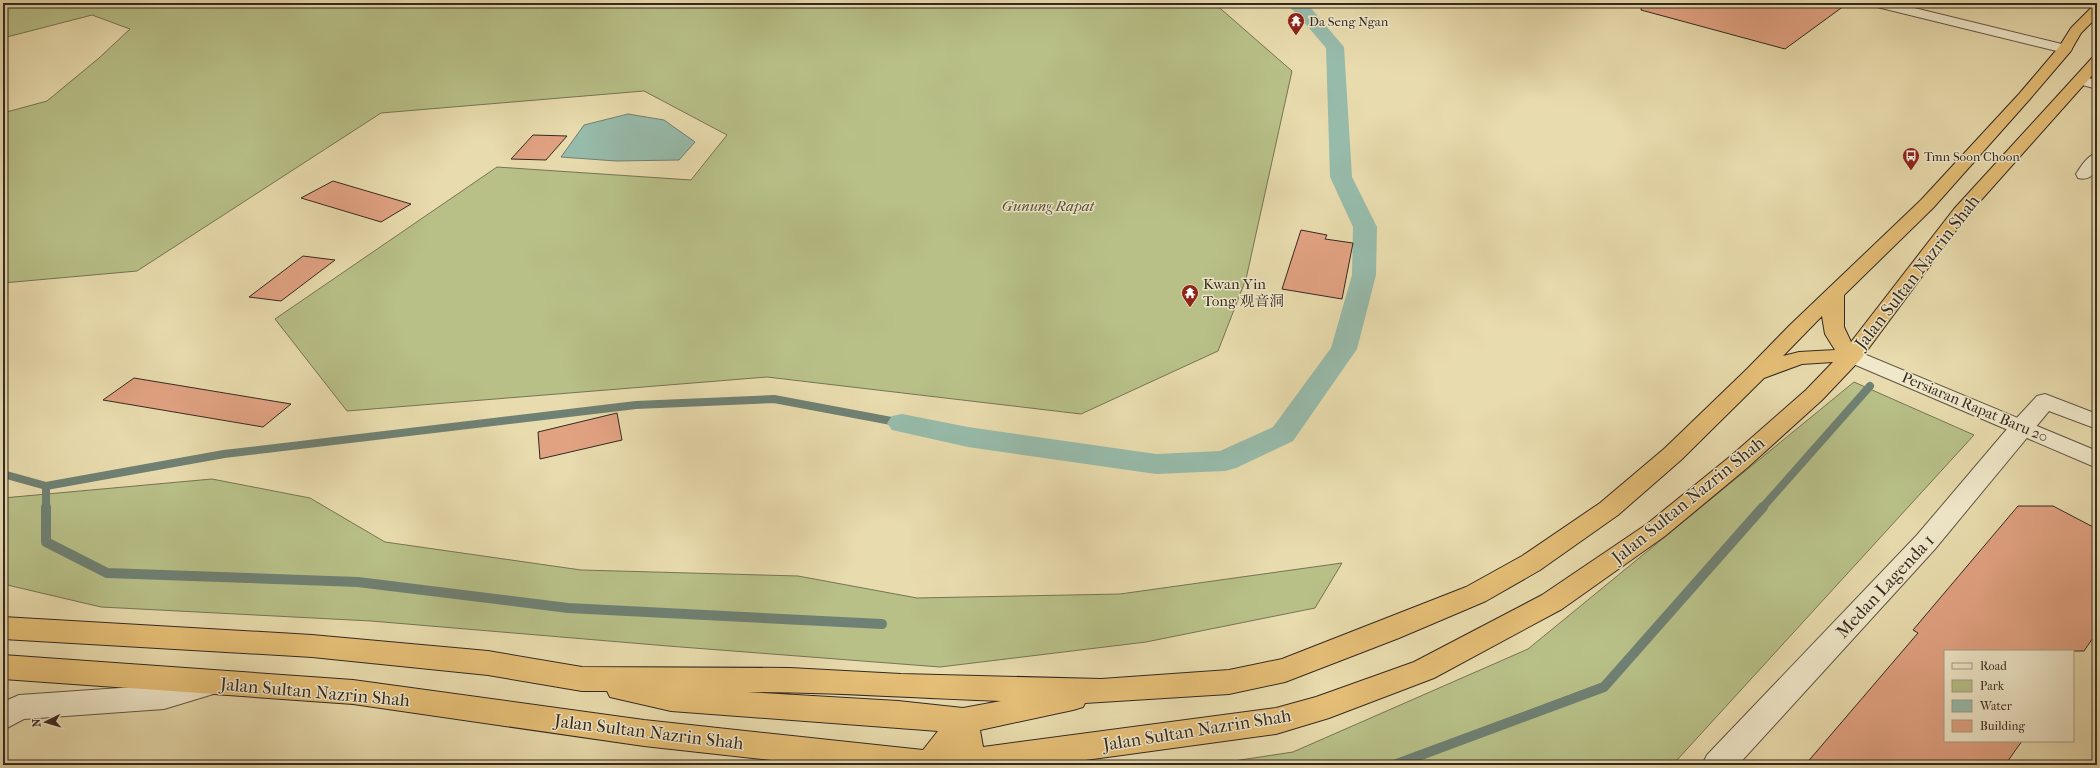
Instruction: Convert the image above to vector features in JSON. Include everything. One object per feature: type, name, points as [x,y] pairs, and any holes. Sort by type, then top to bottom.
[{"type":"highway","name":"Jalan Sultan Nazrin Shah","points":[[3,628],[312,646],[488,663],[582,679],[790,680],[901,686],[1101,691],[1229,682],[1285,670],[1389,630],[1476,594],[1531,563],[1609,509],[1673,454],[1755,374],[1834,293],[1927,204],[2024,97],[2065,49],[2076,31],[2097,10]]},
{"type":"highway","name":"Jalan Sultan Nazrin Shah","points":[[3,667],[353,692],[644,733],[930,764],[971,763],[1276,721],[1318,709],[1424,670],[1552,602],[1656,530],[1746,456],[1814,395],[1852,355],[1960,213],[2097,61]]},
{"type":"highway","points":[[1834,293],[1832,328],[1838,342],[1852,355]]},
{"type":"highway","points":[[1755,374],[1799,358],[1852,355]]},
{"type":"highway","points":[[582,679],[670,700],[898,714],[963,721],[1101,691]]},
{"type":"highway","points":[[963,721],[971,763]]},
{"type":"highway","points":[[930,764],[963,721]]},
{"type":"street","points":[[1878,3],[2065,49]]},
{"type":"street","points":[[2080,80],[2097,85]]},
{"type":"street","points":[[2084,174],[2097,158]]},
{"type":"street","name":"Persiaran Rapat Baru 20","points":[[1852,355],[2097,460]]},
{"type":"street","name":"Medan Lagenda 1","points":[[1718,765],[1926,542],[2021,427],[2045,401],[2097,422]]},
{"type":"street","points":[[3,717],[19,707],[164,697],[211,683]]},
{"type":"green space","name":"Gunung Rapat","points":[[3,3],[1214,3],[1292,71],[1246,279],[1218,351],[1081,414],[767,377],[347,411],[275,319],[497,167],[691,180],[727,135],[644,91],[381,113],[137,271],[3,283],[3,113],[47,101],[99,58],[130,29],[92,15],[3,38]]},
{"type":"green space","points":[[1854,382],[1974,435],[1677,760],[1666,765],[1207,765],[1293,752],[1528,649]]},
{"type":"green space","points":[[212,479],[310,498],[385,542],[581,570],[798,576],[917,598],[1120,594],[1342,563],[1315,608],[1146,642],[940,667],[371,621],[101,607],[3,584],[3,498]]},
{"type":"water","points":[[628,114],[664,120],[695,142],[679,160],[616,161],[561,157],[584,125]]},
{"type":"building","points":[[1642,3],[1848,3],[1785,49],[1641,10]]},
{"type":"building","points":[[533,135],[567,136],[546,160],[511,159]]},
{"type":"building","points":[[333,181],[411,204],[381,222],[301,198]]},
{"type":"building","points":[[1301,230],[1327,235],[1325,239],[1353,243],[1342,299],[1282,289]]},
{"type":"building","points":[[303,256],[335,260],[281,301],[249,297]]},
{"type":"building","points":[[134,378],[291,404],[263,427],[103,400]]},
{"type":"building","points":[[617,413],[622,440],[540,459],[538,432]]},
{"type":"building","points":[[2018,506],[2053,506],[2097,529],[2097,632],[2084,651],[1944,650],[1944,742],[2021,742],[2005,765],[1805,765],[1918,633],[1913,630]]},
{"type":"waterway","points":[[902,423],[968,437],[1156,464],[1225,461],[1283,434],[1344,349],[1364,275],[1365,227],[1341,177],[1335,47],[1304,11],[1293,3]]},
{"type":"waterway","points":[[1762,508],[1870,386]]},
{"type":"waterway","points":[[46,486],[224,454],[636,405],[774,399],[902,423]]},
{"type":"waterway","points":[[3,474],[46,486]]},
{"type":"waterway","points":[[46,486],[46,542],[107,573],[358,582],[568,608],[882,624]]},
{"type":"waterway","points":[[1394,765],[1604,687],[1763,507]]},
{"type":"place","name":"Da Seng Ngan","points":[[1296,36]]},
{"type":"place","name":"Tmn Soon Choon","points":[[1911,171]]},
{"type":"place","name":"Kwan Yin Tong 观音洞","points":[[1190,308]]}]
